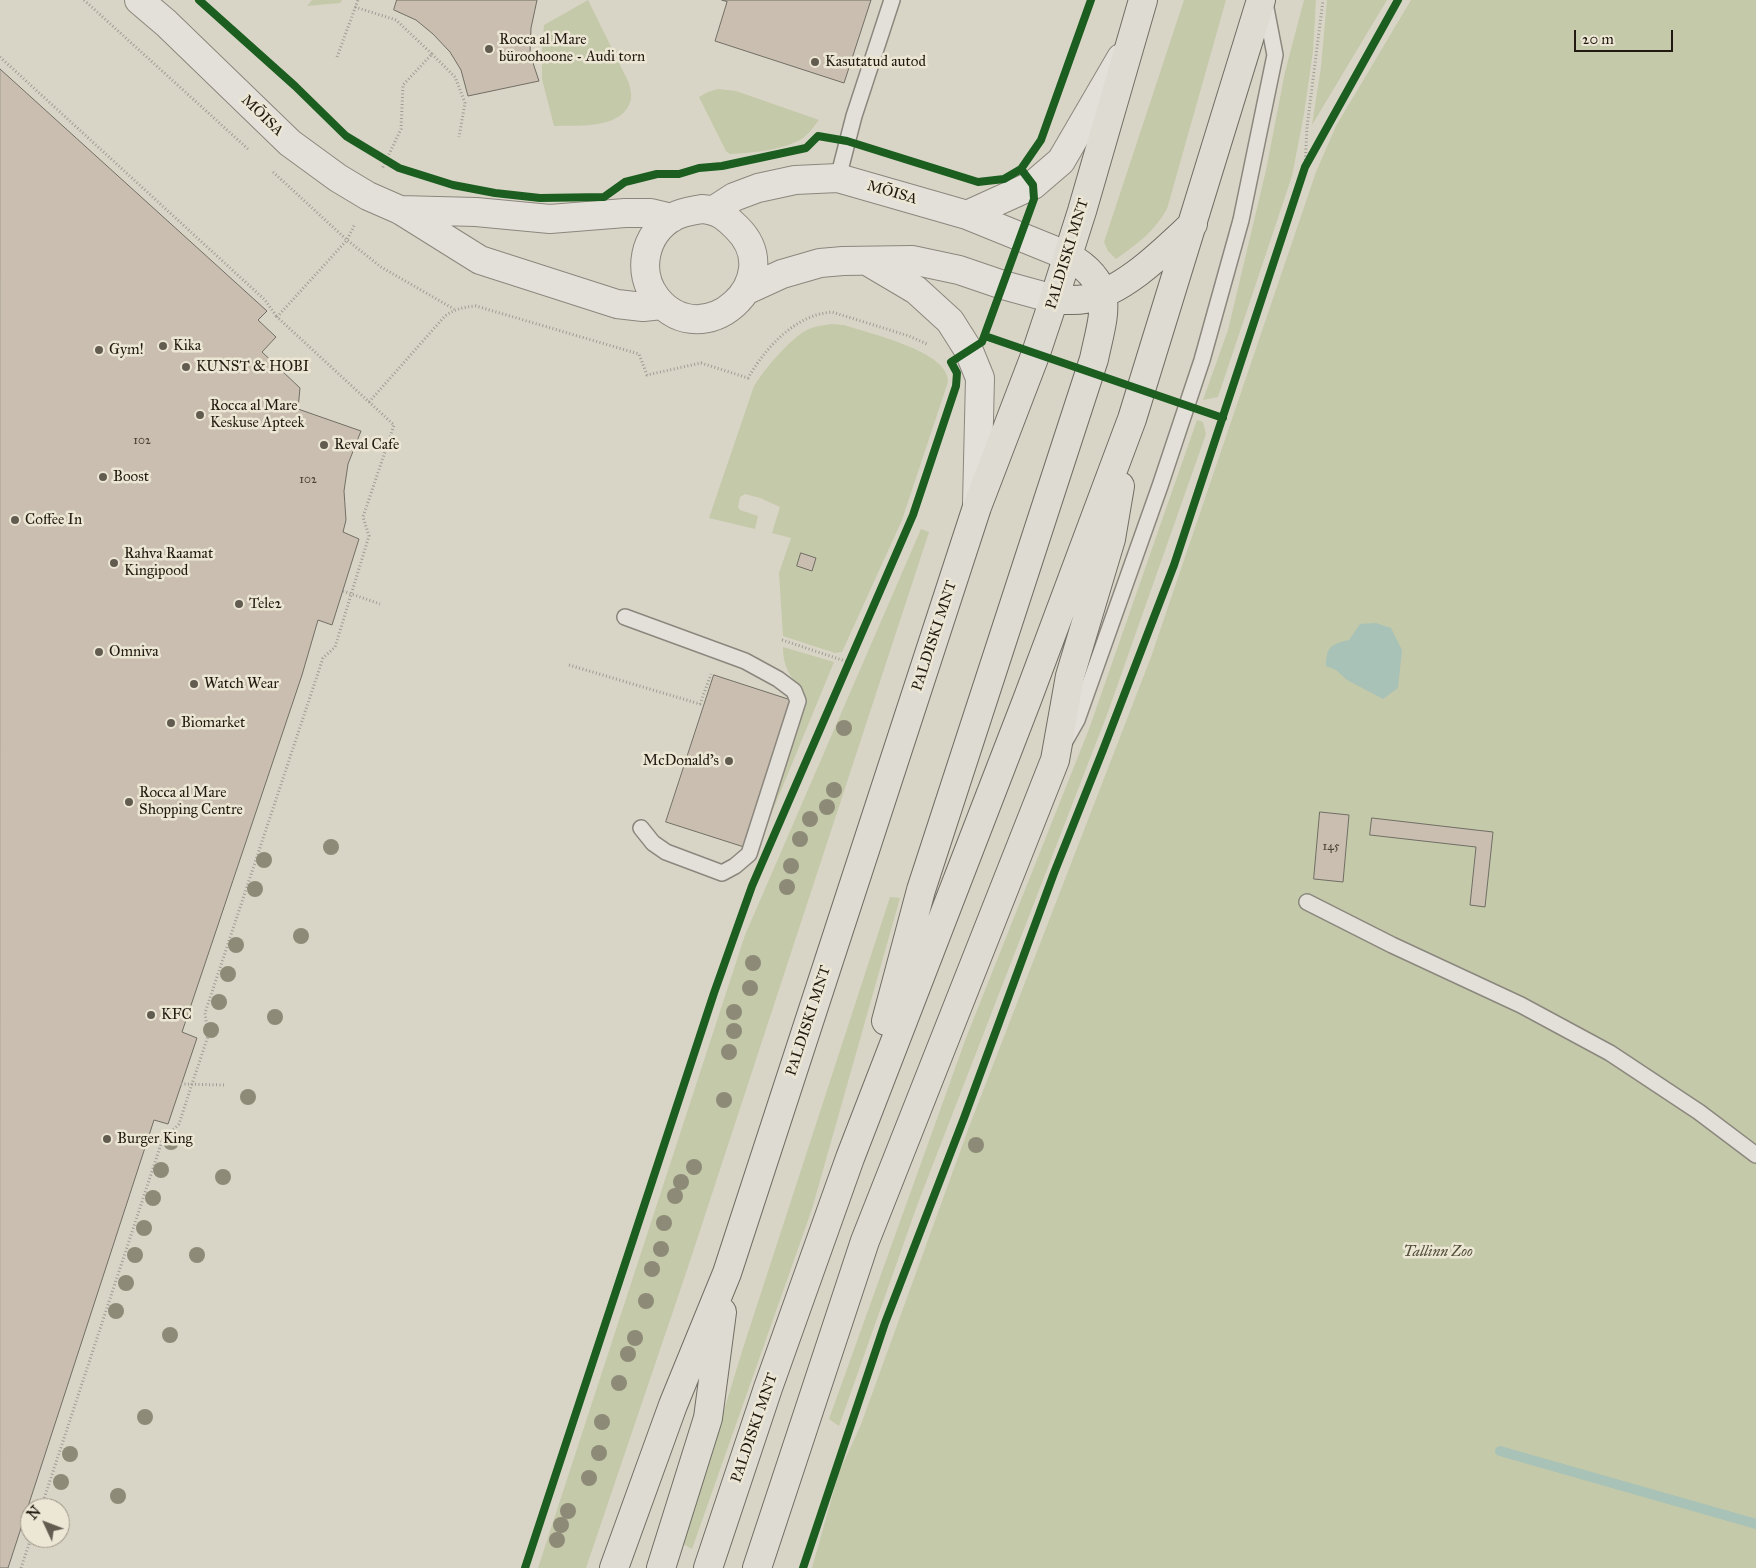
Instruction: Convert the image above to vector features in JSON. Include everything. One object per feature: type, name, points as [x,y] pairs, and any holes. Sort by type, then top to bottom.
[{"type":"main road","name":"PALDISKI MNT","points":[[614,1568],[673,1405],[727,1273],[977,507],[1036,353],[1054,299],[1143,0]]},
{"type":"main road","name":"PALDISKI MNT","points":[[708,1568],[768,1388],[850,1158],[1132,420],[1263,0]]},
{"type":"main road","points":[[1054,299],[1085,299],[1104,293],[1130,278],[1157,257],[1194,223]]},
{"type":"main road","points":[[850,1158],[922,890],[1094,359],[1103,320],[1104,293],[1097,280],[1081,263],[1068,256]]},
{"type":"main road","name":"PALDISKI MNT","points":[[757,1568],[865,1241],[1055,760],[1070,676],[1111,539],[1132,420]]},
{"type":"main road","name":"PALDISKI MNT","points":[[661,1568],[708,1418],[727,1273]]},
{"type":"street","name":"MÕISA","points":[[139,0],[166,23],[290,143],[338,178],[368,196],[400,210],[480,260],[617,304],[643,307],[662,305]]},
{"type":"street","points":[[967,215],[1033,185],[1061,161],[1130,44]]},
{"type":"street","name":"MÕISA","points":[[714,210],[734,197],[758,188],[795,180],[838,178],[967,215],[1068,256]]},
{"type":"street","points":[[702,209],[714,210],[730,221],[743,234],[752,252],[753,272],[747,290],[737,304],[723,313],[707,319],[691,319],[675,314],[662,305],[652,293],[646,279],[644,264],[653,236],[672,218],[702,209]]},
{"type":"street","name":"MÕISA","points":[[400,210],[476,212],[550,219],[634,213],[651,213],[672,218]]},
{"type":"street","points":[[866,260],[916,290],[950,321],[960,356],[980,378],[977,507]]},
{"type":"street","points":[[747,290],[782,274],[820,263],[912,260],[959,270],[1002,285],[1054,299]]},
{"type":"lane","points":[[838,178],[854,116],[892,0]]},
{"type":"lane","name":"PALDISKI MNT","points":[[1055,760],[1077,720],[1160,486],[1202,360],[1236,238],[1275,55],[1263,0]]},
{"type":"lane","points":[[625,617],[745,661],[778,679],[794,691],[798,701],[748,854],[734,866],[722,872],[666,852],[653,843],[641,828]]},
{"type":"lane","points":[[1307,902],[1392,945],[1521,1005],[1610,1053],[1699,1112],[1756,1155]]},
{"type":"path","points":[[337,57],[358,0]]},
{"type":"path","points":[[1305,167],[1323,0]]},
{"type":"path","points":[[355,7],[396,20],[455,77],[466,104],[459,137]]},
{"type":"path","points":[[277,317],[347,240],[368,196],[389,162],[401,129],[403,85],[432,54]]},
{"type":"path","points":[[0,57],[265,300],[277,317],[394,425],[363,517],[369,536],[335,647],[323,658],[205,1014],[208,1036],[179,1124],[162,1141],[44,1498]]},
{"type":"path","points":[[1302,176],[1314,150]]},
{"type":"path","points":[[378,155],[389,162]]},
{"type":"path","points":[[369,402],[445,316],[465,306],[476,306],[639,354],[646,375],[701,363],[748,378],[757,363],[785,333],[802,321],[820,313],[832,312],[909,336],[960,356]]},
{"type":"path","points":[[343,591],[380,604]]},
{"type":"path","points":[[782,640],[850,658],[845,671]]},
{"type":"path","points":[[569,664],[700,704],[712,671]]},
{"type":"path","points":[[182,1084],[224,1085]]},
{"type":"path","points":[[21,1568],[28,1548]]},
{"type":"green space","points":[[312,0],[342,0],[340,3],[307,6]]},
{"type":"green space","points":[[588,0],[629,83],[631,99],[627,109],[610,121],[599,124],[554,126],[542,79],[544,25]]},
{"type":"green space","points":[[1184,0],[1226,0],[1167,209],[1150,231],[1116,259],[1108,251],[1104,242]]},
{"type":"green space","points":[[1304,0],[1316,0],[1313,51],[1304,114],[1292,176],[1218,397],[1203,400],[1228,330],[1266,170],[1285,72]]},
{"type":"green space","points":[[1327,0],[1387,0],[1312,125],[1321,67]]},
{"type":"green space","name":"Tallinn Zoo","points":[[1411,0],[1756,0],[1756,1568],[812,1568],[839,1472],[860,1427],[969,1127],[1151,657],[1316,172],[1336,126]]},
{"type":"green space","points":[[718,89],[736,91],[819,120],[805,136],[796,142],[758,152],[730,154],[726,151],[699,97]]},
{"type":"green space","points":[[832,324],[844,325],[888,338],[922,352],[936,361],[945,371],[948,382],[902,520],[842,652],[835,653],[783,636],[779,573],[791,538],[772,533],[780,507],[745,494],[740,497],[738,507],[740,510],[758,516],[755,529],[709,518],[754,386],[771,363],[794,339],[809,329]]},
{"type":"green space","points":[[1197,420],[1203,422],[1206,434],[1108,712],[918,1203],[839,1426],[829,1419],[966,1038],[1089,729]]},
{"type":"green space","points":[[921,529],[929,532],[688,1267],[586,1568],[538,1568],[745,935]]},
{"type":"green space","points":[[783,647],[834,662],[768,822],[762,820],[804,692],[788,671],[784,660]]},
{"type":"green space","points":[[890,897],[900,898],[812,1209],[692,1549],[683,1544],[744,1345]]},
{"type":"shaded area","points":[[1376,623],[1391,628],[1402,650],[1398,688],[1383,699],[1347,680],[1336,670],[1326,666],[1327,654],[1331,647],[1349,640],[1360,624]]},
{"type":"building","name":"Rocca al Mare büroohoone - Audi torn","points":[[397,0],[537,0],[531,28],[530,54],[539,81],[468,96],[461,70],[450,52],[416,20],[394,10]]},
{"type":"building","name":"Kasutatud autod","points":[[722,0],[871,0],[844,83],[715,41],[727,2]]},
{"type":"building","name":"Rocca al Mare Shopping Centre","points":[[0,69],[267,311],[258,320],[276,337],[262,352],[300,388],[298,409],[361,431],[348,464],[344,491],[346,520],[343,532],[359,539],[332,625],[318,620],[302,675],[182,1032],[197,1038],[168,1124],[154,1120],[31,1498],[20,1498],[20,1531],[8,1568],[0,1568]]},
{"type":"building","points":[[801,553],[816,558],[812,571],[797,566]]},
{"type":"building","name":"McDonald's","points":[[714,675],[791,700],[744,847],[666,822]]},
{"type":"building","points":[[1320,812],[1349,815],[1343,882],[1314,879]]},
{"type":"building","points":[[1372,818],[1493,832],[1485,907],[1470,905],[1476,847],[1370,835]]},
{"type":"waterway","points":[[1500,1451],[1756,1524]]},
{"type":"cycle path","points":[[199,0],[295,86],[346,136],[399,168],[453,185],[495,193],[540,198],[604,197],[625,182],[657,174],[679,174],[699,168],[722,166],[806,148],[818,136],[847,141],[978,182],[1004,179],[1021,169],[1041,140],[1091,0]]},
{"type":"cycle path","points":[[803,1568],[885,1323],[964,1118],[1054,873],[1174,565],[1305,167],[1398,0]]},
{"type":"cycle path","points":[[525,1568],[714,993],[752,886],[913,515],[956,386],[957,373],[951,362],[982,342],[1034,199],[1033,185],[1021,169]]},
{"type":"cycle path","points":[[985,336],[1223,418]]},
{"type":"place","name":"Rocca al Mare büroohoone - Audi torn","points":[[489,49]]},
{"type":"place","name":"Kasutatud autod","points":[[815,62]]},
{"type":"place","name":"Kika","points":[[163,346]]},
{"type":"place","name":"Gym!","points":[[99,350]]},
{"type":"place","name":"KUNST & HOBI","points":[[186,367]]},
{"type":"place","name":"Rocca al Mare Keskuse Apteek","points":[[200,415]]},
{"type":"place","name":"Reval Cafe","points":[[324,445]]},
{"type":"place","name":"Boost","points":[[103,477]]},
{"type":"place","name":"Coffee In","points":[[15,520]]},
{"type":"place","name":"Rahva Raamat Kingipood","points":[[114,563]]},
{"type":"place","name":"Tele2","points":[[239,604]]},
{"type":"place","name":"Omniva","points":[[99,652]]},
{"type":"place","name":"Watch Wear","points":[[194,684]]},
{"type":"place","name":"Biomarket","points":[[171,723]]},
{"type":"place","name":"McDonald's","points":[[729,761]]},
{"type":"place","name":"Rocca al Mare Shopping Centre","points":[[129,802]]},
{"type":"place","name":"KFC","points":[[151,1015]]},
{"type":"place","name":"Burger King","points":[[107,1139]]}]
